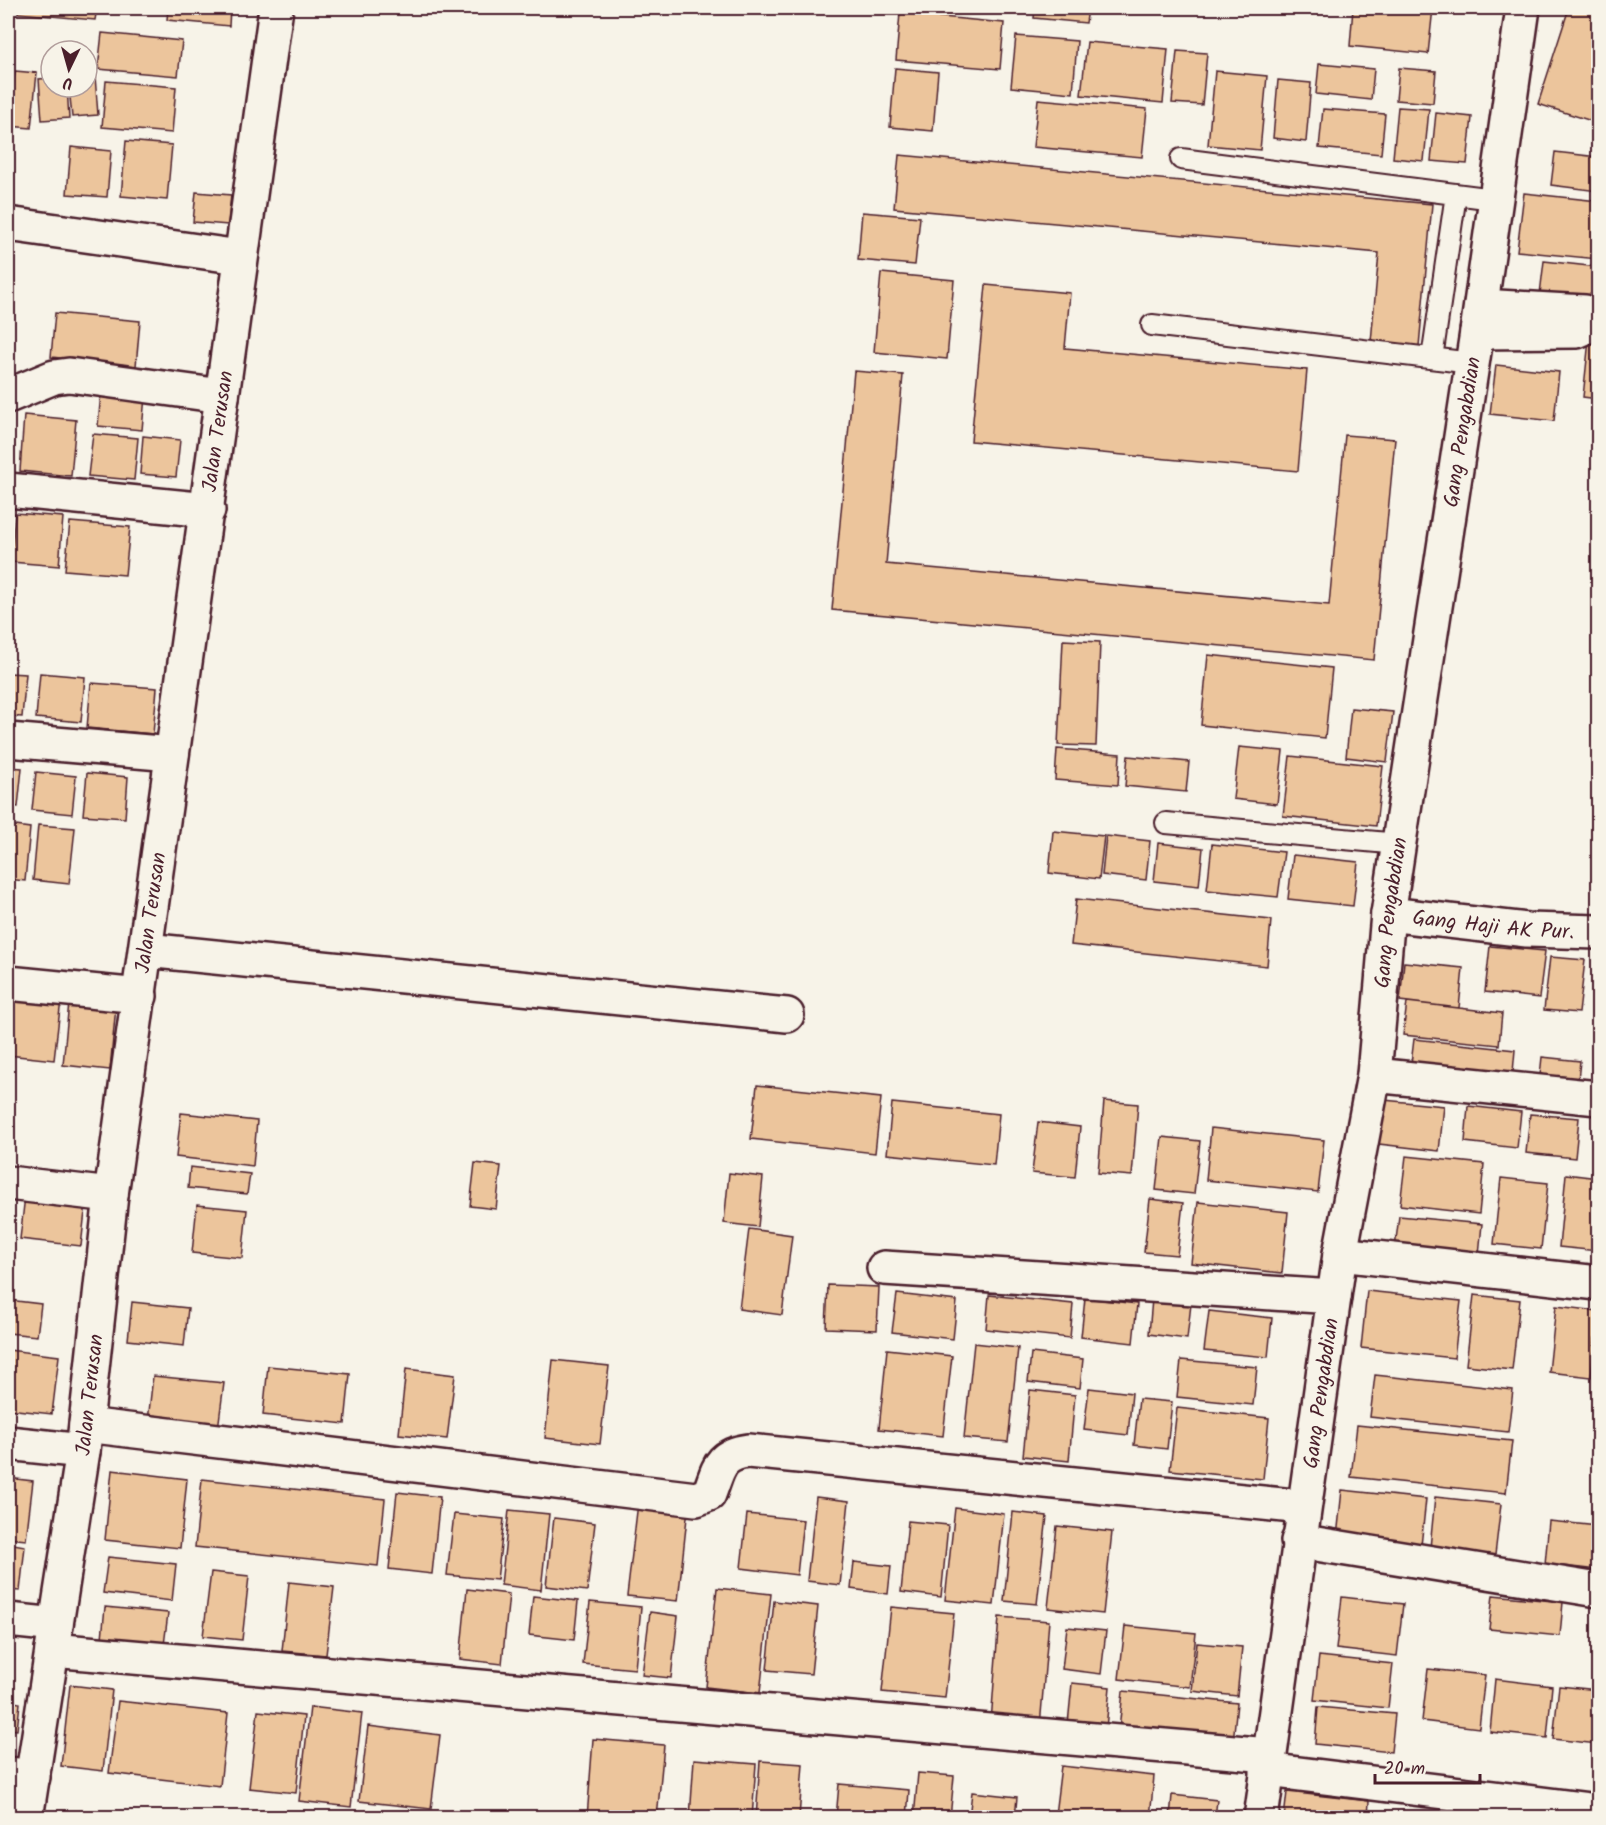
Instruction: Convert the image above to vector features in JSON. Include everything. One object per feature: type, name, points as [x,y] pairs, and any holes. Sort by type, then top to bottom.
[{"type":"street","name":"Jalan Terusan","points":[[26,1818],[20,1776],[54,1638],[84,1438],[111,1195],[276,8]]},
{"type":"street","name":"Gang Pengabdian","points":[[1261,1818],[1340,1254],[1374,1075],[1388,914],[1477,334],[1494,199],[1523,8]]},
{"type":"street","points":[[8,224],[240,257]]},
{"type":"street","points":[[1477,334],[1577,331],[1586,327],[1599,313]]},
{"type":"street","points":[[8,396],[54,377],[69,375],[222,396]]},
{"type":"street","points":[[8,490],[208,510]]},
{"type":"street","points":[[8,740],[172,754]]},
{"type":"street","name":"Gang Haji AK Pur.","points":[[1388,914],[1527,930],[1599,932]]},
{"type":"street","points":[[146,950],[788,1015]]},
{"type":"street","points":[[8,983],[140,996]]},
{"type":"street","points":[[1374,1075],[1599,1098]]},
{"type":"street","points":[[8,1183],[111,1195]]},
{"type":"street","points":[[1340,1254],[1599,1283]]},
{"type":"street","points":[[884,1268],[1334,1297]]},
{"type":"street","points":[[8,1443],[84,1438],[696,1499],[709,1494],[723,1459],[729,1455],[748,1451],[1303,1507]]},
{"type":"street","points":[[1298,1541],[1599,1590]]},
{"type":"street","points":[[8,1620],[54,1638],[1268,1762],[1599,1811]]},
{"type":"lane","points":[[1181,159],[1494,199]]},
{"type":"lane","points":[[1432,358],[1455,194]]},
{"type":"lane","points":[[1152,325],[1432,358],[1477,334]]},
{"type":"lane","points":[[1166,823],[1399,844]]},
{"type":"building","points":[[18,8],[97,8],[95,20],[18,13]]},
{"type":"building","points":[[168,8],[230,8],[229,26],[167,20]]},
{"type":"building","points":[[925,8],[961,8],[961,12]]},
{"type":"building","points":[[1035,8],[1088,8],[1086,23],[1034,18]]},
{"type":"building","points":[[1353,8],[1433,8],[1428,54],[1350,46]]},
{"type":"building","points":[[1569,8],[1598,8],[1598,123],[1538,104]]},
{"type":"building","points":[[900,13],[1004,23],[1000,69],[896,60]]},
{"type":"building","points":[[102,33],[182,41],[178,76],[99,69]]},
{"type":"building","points":[[1016,36],[1077,41],[1073,93],[1011,87]]},
{"type":"building","points":[[1087,42],[1168,49],[1163,103],[1081,95]]},
{"type":"building","points":[[1177,51],[1207,53],[1202,105],[1172,103]]},
{"type":"building","points":[[1319,64],[1374,69],[1371,100],[1316,94]]},
{"type":"building","points":[[895,68],[938,72],[933,131],[890,127]]},
{"type":"building","points":[[1399,68],[1436,71],[1433,103],[1396,100]]},
{"type":"building","points":[[15,71],[37,73],[31,128],[9,126]]},
{"type":"building","points":[[1215,71],[1267,76],[1260,150],[1208,145]]},
{"type":"building","points":[[1278,80],[1311,83],[1306,142],[1273,138]]},
{"type":"building","points":[[106,81],[176,87],[172,133],[102,127]]},
{"type":"building","points":[[40,99],[68,99],[69,118],[42,120]]},
{"type":"building","points":[[70,99],[97,99],[98,115],[72,117]]},
{"type":"building","points":[[1038,99],[1147,109],[1142,157],[1033,147]]},
{"type":"building","points":[[1398,107],[1429,109],[1424,161],[1393,158]]},
{"type":"building","points":[[1323,109],[1385,114],[1381,154],[1319,148]]},
{"type":"building","points":[[1436,113],[1472,117],[1467,164],[1431,161]]},
{"type":"building","points":[[126,141],[172,145],[167,200],[121,196]]},
{"type":"building","points":[[71,147],[111,151],[107,197],[67,194]]},
{"type":"building","points":[[1555,152],[1598,157],[1598,191],[1551,185]]},
{"type":"building","points":[[899,155],[1432,204],[1419,346],[1371,342],[1379,253],[894,208]]},
{"type":"building","points":[[196,192],[231,195],[228,225],[193,222]]},
{"type":"building","points":[[1524,193],[1598,201],[1598,259],[1517,251]]},
{"type":"building","points":[[862,212],[920,217],[915,265],[858,260]]},
{"type":"building","points":[[1544,261],[1598,267],[1598,308],[1539,302]]},
{"type":"building","points":[[881,273],[954,280],[947,359],[874,352]]},
{"type":"building","points":[[986,285],[1070,293],[1065,348],[1307,370],[1298,471],[971,441]]},
{"type":"building","points":[[55,313],[140,321],[136,366],[51,357]]},
{"type":"building","points":[[1589,340],[1598,341],[1598,399],[1583,397]]},
{"type":"building","points":[[1496,365],[1559,372],[1554,421],[1490,414]]},
{"type":"building","points":[[854,371],[903,375],[886,564],[1329,605],[1345,435],[1395,439],[1374,660],[832,610]]},
{"type":"building","points":[[101,392],[145,396],[142,430],[98,426]]},
{"type":"building","points":[[24,415],[76,420],[71,476],[20,471]]},
{"type":"building","points":[[93,434],[138,438],[134,480],[88,476]]},
{"type":"building","points":[[143,436],[180,440],[176,477],[140,474]]},
{"type":"building","points":[[15,513],[63,517],[59,566],[11,562]]},
{"type":"building","points":[[70,522],[130,527],[125,575],[65,570]]},
{"type":"building","points":[[1063,640],[1100,642],[1096,746],[1058,745]]},
{"type":"building","points":[[1208,655],[1332,668],[1325,738],[1201,725]]},
{"type":"building","points":[[8,673],[26,674],[22,717],[8,716]]},
{"type":"building","points":[[40,673],[85,677],[81,722],[36,718]]},
{"type":"building","points":[[91,683],[157,688],[153,734],[87,728]]},
{"type":"building","points":[[1351,708],[1393,712],[1387,762],[1346,757]]},
{"type":"building","points":[[1239,747],[1283,751],[1277,804],[1233,799]]},
{"type":"building","points":[[1057,749],[1120,754],[1118,785],[1055,780]]},
{"type":"building","points":[[1128,756],[1189,762],[1186,792],[1125,786]]},
{"type":"building","points":[[1290,756],[1383,766],[1376,826],[1283,816]]},
{"type":"building","points":[[8,767],[22,768],[18,807],[8,806]]},
{"type":"building","points":[[36,772],[76,776],[72,814],[32,810]]},
{"type":"building","points":[[87,773],[128,777],[125,818],[83,815]]},
{"type":"building","points":[[8,825],[30,828],[25,881],[8,879]]},
{"type":"building","points":[[38,825],[75,828],[69,884],[33,880]]},
{"type":"building","points":[[1053,831],[1104,836],[1099,879],[1049,873]]},
{"type":"building","points":[[1106,836],[1150,841],[1146,880],[1102,875]]},
{"type":"building","points":[[1158,843],[1203,848],[1199,886],[1154,881]]},
{"type":"building","points":[[1212,844],[1284,852],[1278,897],[1207,890]]},
{"type":"building","points":[[1293,855],[1358,862],[1353,906],[1288,899]]},
{"type":"building","points":[[1076,899],[1271,920],[1267,966],[1071,945]]},
{"type":"building","points":[[1490,946],[1545,951],[1539,998],[1485,992]]},
{"type":"building","points":[[1596,953],[1598,953],[1598,1012],[1590,1011]]},
{"type":"building","points":[[1550,957],[1585,960],[1579,1013],[1544,1010]]},
{"type":"building","points":[[1404,962],[1463,968],[1459,1008],[1400,1001]]},
{"type":"building","points":[[13,995],[61,1000],[54,1060],[8,1055]]},
{"type":"building","points":[[69,1002],[116,1006],[110,1070],[63,1065]]},
{"type":"building","points":[[1407,1002],[1502,1013],[1499,1045],[1403,1035]]},
{"type":"building","points":[[1414,1039],[1515,1050],[1512,1083],[1410,1072]]},
{"type":"building","points":[[1542,1057],[1580,1061],[1577,1089],[1539,1085]]},
{"type":"building","points":[[757,1085],[881,1098],[875,1153],[751,1139]]},
{"type":"building","points":[[1384,1100],[1444,1106],[1439,1151],[1379,1144]]},
{"type":"building","points":[[1104,1101],[1138,1104],[1132,1176],[1098,1173]]},
{"type":"building","points":[[892,1103],[999,1114],[994,1165],[887,1154]]},
{"type":"building","points":[[1468,1106],[1521,1112],[1517,1148],[1465,1142]]},
{"type":"building","points":[[181,1113],[257,1121],[253,1166],[176,1157]]},
{"type":"building","points":[[1530,1114],[1579,1118],[1575,1158],[1526,1153]]},
{"type":"building","points":[[1038,1122],[1080,1127],[1075,1177],[1032,1173]]},
{"type":"building","points":[[1211,1128],[1324,1140],[1318,1192],[1206,1180]]},
{"type":"building","points":[[1162,1137],[1200,1141],[1194,1194],[1156,1190]]},
{"type":"building","points":[[1406,1156],[1484,1164],[1479,1214],[1400,1205]]},
{"type":"building","points":[[475,1163],[501,1166],[496,1209],[470,1206]]},
{"type":"building","points":[[190,1167],[250,1174],[247,1194],[188,1188]]},
{"type":"building","points":[[729,1173],[763,1177],[758,1227],[724,1223]]},
{"type":"building","points":[[1566,1174],[1598,1178],[1598,1251],[1559,1247]]},
{"type":"building","points":[[1501,1178],[1548,1183],[1541,1249],[1494,1244]]},
{"type":"building","points":[[25,1196],[86,1203],[81,1246],[20,1239]]},
{"type":"building","points":[[1150,1199],[1183,1203],[1177,1255],[1144,1252]]},
{"type":"building","points":[[1198,1202],[1288,1212],[1282,1273],[1191,1263]]},
{"type":"building","points":[[197,1205],[247,1210],[242,1258],[192,1253]]},
{"type":"building","points":[[1399,1216],[1482,1224],[1478,1265],[1394,1256]]},
{"type":"building","points":[[749,1229],[792,1235],[782,1315],[739,1309]]},
{"type":"building","points":[[828,1285],[879,1287],[877,1330],[826,1328]]},
{"type":"building","points":[[1367,1291],[1461,1301],[1454,1358],[1361,1348]]},
{"type":"building","points":[[897,1294],[957,1301],[953,1339],[892,1332]]},
{"type":"building","points":[[989,1295],[1073,1304],[1070,1338],[986,1329]]},
{"type":"building","points":[[1474,1295],[1520,1300],[1512,1370],[1466,1365]]},
{"type":"building","points":[[1085,1298],[1137,1304],[1133,1343],[1081,1337]]},
{"type":"building","points":[[1152,1299],[1191,1304],[1187,1339],[1149,1334]]},
{"type":"building","points":[[8,1300],[41,1304],[37,1336],[8,1333]]},
{"type":"building","points":[[132,1302],[188,1308],[184,1346],[128,1340]]},
{"type":"building","points":[[1556,1306],[1598,1311],[1591,1377],[1549,1372]]},
{"type":"building","points":[[1209,1311],[1272,1318],[1268,1357],[1204,1351]]},
{"type":"building","points":[[974,1343],[1018,1348],[1008,1442],[964,1438]]},
{"type":"building","points":[[887,1349],[952,1356],[943,1436],[879,1429]]},
{"type":"building","points":[[8,1350],[59,1356],[52,1414],[8,1409]]},
{"type":"building","points":[[1031,1353],[1083,1359],[1080,1388],[1028,1382]]},
{"type":"building","points":[[553,1360],[609,1366],[600,1444],[545,1438]]},
{"type":"building","points":[[1181,1360],[1257,1367],[1253,1405],[1177,1397]]},
{"type":"building","points":[[268,1366],[350,1374],[345,1424],[263,1415]]},
{"type":"building","points":[[406,1369],[455,1375],[447,1439],[399,1434]]},
{"type":"building","points":[[1375,1375],[1513,1390],[1508,1432],[1370,1417]]},
{"type":"building","points":[[153,1376],[224,1383],[218,1429],[148,1421]]},
{"type":"building","points":[[1089,1388],[1132,1393],[1128,1435],[1084,1430]]},
{"type":"building","points":[[1030,1390],[1075,1395],[1069,1461],[1023,1456]]},
{"type":"building","points":[[1139,1399],[1172,1402],[1167,1449],[1134,1445]]},
{"type":"building","points":[[1177,1408],[1269,1418],[1263,1479],[1170,1470]]},
{"type":"building","points":[[1357,1425],[1512,1441],[1506,1493],[1351,1477]]},
{"type":"building","points":[[112,1470],[187,1479],[180,1548],[105,1540]]},
{"type":"building","points":[[8,1478],[33,1481],[26,1540],[8,1538]]},
{"type":"building","points":[[202,1479],[385,1499],[378,1566],[195,1547]]},
{"type":"building","points":[[1342,1490],[1426,1499],[1421,1546],[1337,1537]]},
{"type":"building","points":[[397,1492],[440,1497],[432,1574],[389,1569]]},
{"type":"building","points":[[816,1497],[849,1501],[840,1585],[807,1581]]},
{"type":"building","points":[[1435,1497],[1501,1504],[1495,1555],[1430,1548]]},
{"type":"building","points":[[638,1503],[688,1508],[678,1601],[627,1596]]},
{"type":"building","points":[[955,1508],[1004,1514],[994,1605],[945,1600]]},
{"type":"building","points":[[509,1510],[549,1514],[541,1590],[501,1585]]},
{"type":"building","points":[[1013,1512],[1047,1516],[1037,1604],[1004,1601]]},
{"type":"building","points":[[454,1514],[504,1519],[497,1580],[447,1575]]},
{"type":"building","points":[[747,1514],[803,1520],[797,1575],[741,1568]]},
{"type":"building","points":[[554,1518],[595,1523],[587,1591],[546,1586]]},
{"type":"building","points":[[908,1521],[948,1525],[941,1597],[901,1592]]},
{"type":"building","points":[[1549,1521],[1598,1526],[1598,1570],[1545,1564]]},
{"type":"building","points":[[1057,1526],[1112,1532],[1103,1614],[1048,1608]]},
{"type":"building","points":[[8,1543],[25,1546],[20,1591],[8,1590]]},
{"type":"building","points":[[108,1557],[176,1564],[172,1601],[103,1593]]},
{"type":"building","points":[[854,1562],[891,1566],[888,1594],[851,1589]]},
{"type":"building","points":[[211,1572],[249,1576],[242,1640],[203,1636]]},
{"type":"building","points":[[289,1582],[334,1587],[326,1655],[282,1651]]},
{"type":"building","points":[[717,1588],[771,1594],[760,1693],[706,1687]]},
{"type":"building","points":[[467,1589],[509,1594],[502,1664],[460,1659]]},
{"type":"building","points":[[1493,1595],[1563,1602],[1560,1636],[1489,1629]]},
{"type":"building","points":[[533,1596],[578,1601],[574,1640],[529,1635]]},
{"type":"building","points":[[1342,1597],[1403,1604],[1397,1656],[1336,1649]]},
{"type":"building","points":[[774,1601],[818,1606],[811,1674],[767,1670]]},
{"type":"building","points":[[590,1602],[641,1607],[635,1669],[583,1664]]},
{"type":"building","points":[[105,1607],[168,1613],[164,1645],[102,1638]]},
{"type":"building","points":[[891,1607],[954,1613],[945,1698],[882,1692]]},
{"type":"building","points":[[650,1612],[678,1616],[671,1678],[642,1675]]},
{"type":"building","points":[[999,1617],[1049,1621],[1040,1726],[991,1722]]},
{"type":"building","points":[[1125,1626],[1196,1633],[1190,1687],[1119,1679]]},
{"type":"building","points":[[1067,1627],[1106,1631],[1101,1674],[1062,1669]]},
{"type":"building","points":[[1197,1643],[1242,1647],[1237,1696],[1192,1691]]},
{"type":"building","points":[[1319,1656],[1393,1664],[1388,1708],[1314,1700]]},
{"type":"building","points":[[1428,1669],[1485,1675],[1479,1728],[1422,1721]]},
{"type":"building","points":[[1495,1679],[1552,1686],[1547,1738],[1490,1732]]},
{"type":"building","points":[[1072,1683],[1110,1687],[1106,1728],[1068,1724]]},
{"type":"building","points":[[70,1685],[112,1690],[103,1771],[61,1766]]},
{"type":"building","points":[[1559,1686],[1598,1690],[1598,1744],[1553,1739]]},
{"type":"building","points":[[1123,1691],[1237,1703],[1233,1742],[1119,1730]]},
{"type":"building","points":[[8,1701],[20,1703],[17,1730],[8,1729]]},
{"type":"building","points":[[118,1701],[228,1713],[220,1786],[109,1773]]},
{"type":"building","points":[[310,1707],[362,1713],[351,1807],[299,1801]]},
{"type":"building","points":[[1318,1707],[1395,1714],[1391,1752],[1315,1744]]},
{"type":"building","points":[[258,1711],[304,1716],[296,1793],[249,1788]]},
{"type":"building","points":[[368,1726],[440,1735],[431,1809],[359,1801]]},
{"type":"building","points":[[593,1739],[664,1745],[657,1818],[587,1818]]},
{"type":"building","points":[[694,1759],[756,1764],[752,1818],[690,1818]]},
{"type":"building","points":[[760,1761],[803,1764],[799,1818],[756,1818]]},
{"type":"building","points":[[1061,1766],[1154,1776],[1150,1818],[1055,1815]]},
{"type":"building","points":[[918,1773],[954,1776],[950,1818],[914,1818]]},
{"type":"building","points":[[839,1784],[909,1790],[907,1818],[836,1818]]},
{"type":"building","points":[[972,1792],[1017,1797],[1015,1818],[969,1818]]},
{"type":"building","points":[[1287,1792],[1369,1801],[1368,1818],[1284,1818]]},
{"type":"building","points":[[1172,1795],[1217,1800],[1215,1818],[1170,1818]]}]
